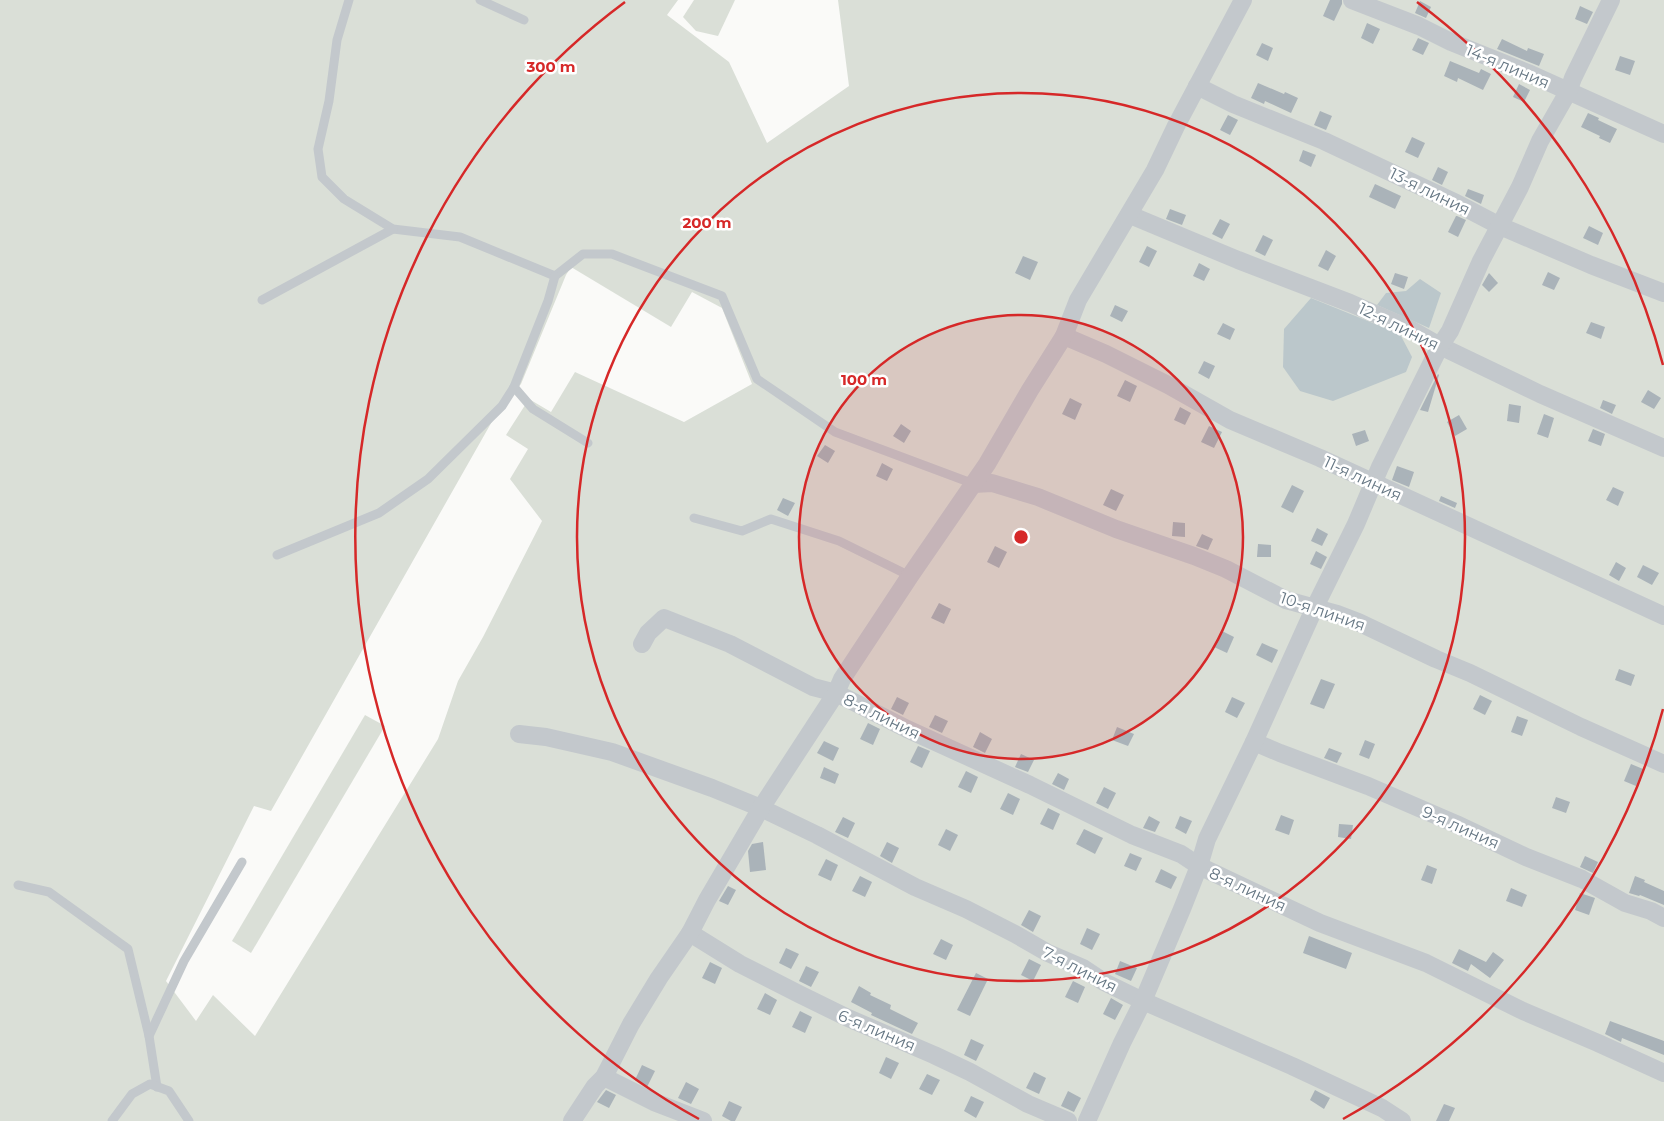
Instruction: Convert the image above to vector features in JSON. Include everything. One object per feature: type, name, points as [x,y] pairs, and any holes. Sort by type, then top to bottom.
[{"type":"street","points":[[572,1121],[595,1086],[604,1077],[631,1024],[659,978],[690,933],[707,900],[761,808],[836,693],[842,679],[987,464],[1064,336],[1078,300],[1155,170],[1243,0]]},
{"type":"street","name":"14-я линия","points":[[1352,0],[1419,26],[1451,42],[1664,134]]},
{"type":"street","points":[[1087,1121],[1143,1001],[1199,866],[1208,839],[1314,609],[1356,524],[1380,467],[1440,346],[1450,332],[1470,284],[1520,186],[1540,141],[1568,92],[1611,0]]},
{"type":"street","name":"13-я линия","points":[[1197,86],[1233,104],[1324,141],[1456,203],[1500,226],[1591,265],[1664,293]]},
{"type":"street","name":"12-я линия","points":[[1130,214],[1238,260],[1350,303],[1410,329],[1440,346],[1540,394],[1664,448]]},
{"type":"street","name":"11-я линия","points":[[1064,336],[1106,354],[1168,385],[1230,420],[1320,458],[1664,616]]},
{"type":"street","name":"10-я линия","points":[[974,484],[992,483],[1038,497],[1124,532],[1194,556],[1286,600],[1337,614],[1358,622],[1664,764]]},
{"type":"street","name":"8-я линия","points":[[642,644],[648,633],[664,618],[730,644],[813,687],[836,693],[907,729],[1021,781],[1132,835],[1181,854],[1199,866],[1320,923],[1426,963],[1523,1011],[1664,1074]]},
{"type":"street","name":"7-я линия","points":[[519,734],[546,737],[612,752],[761,808],[817,834],[915,887],[1016,934],[1048,953],[1083,968],[1104,982],[1292,1066],[1382,1108],[1402,1121]]},
{"type":"street","name":"9-я линия","points":[[1254,742],[1382,793],[1526,857],[1582,879],[1625,903],[1651,911],[1664,918]]},
{"type":"street","name":"6-я линия","points":[[690,933],[740,964],[799,994],[848,1018],[941,1058],[1028,1104],[1068,1121]]},
{"type":"street","points":[[604,1077],[654,1102],[703,1121]]},
{"type":"lane","points":[[349,0],[338,40],[329,102],[318,149],[322,177],[344,199],[393,229],[460,237],[555,276]]},
{"type":"lane","points":[[480,0],[524,20]]},
{"type":"lane","points":[[262,300],[393,229]]},
{"type":"lane","points":[[277,555],[379,512],[428,479],[502,406],[514,386],[548,301],[555,276],[583,254],[612,254],[722,296],[756,379],[835,432],[974,484]]},
{"type":"lane","points":[[514,386],[533,409],[588,443]]},
{"type":"lane","points":[[694,518],[742,531],[771,519],[839,541],[910,576]]},
{"type":"lane","points":[[150,1036],[184,961],[242,862]]},
{"type":"lane","points":[[18,885],[49,892],[128,949],[150,1036],[157,1087]]},
{"type":"lane","points":[[112,1121],[132,1094],[150,1084],[169,1091],[189,1121]]},
{"type":"shaded area","points":[[0,0],[678,0],[667,15],[729,62],[767,143],[849,86],[838,0],[1664,0],[1664,1121],[0,1121]],"holes":[[[571,267],[671,327],[692,292],[722,308],[752,384],[684,422],[575,372],[551,412],[529,399],[506,435],[528,449],[510,479],[542,521],[483,637],[458,681],[438,739],[255,1036],[213,995],[196,1021],[166,981],[254,806],[271,811],[494,418],[521,384]]]},
{"type":"shaded area","points":[[694,0],[735,0],[718,36],[696,31],[683,17]]},
{"type":"shaded area","points":[[1420,279],[1441,293],[1429,328],[1377,305],[1386,293],[1406,291]]},
{"type":"shaded area","points":[[1311,298],[1400,334],[1412,357],[1406,372],[1333,401],[1300,391],[1283,367],[1284,329]]},
{"type":"shaded area","points":[[365,715],[385,726],[251,953],[232,941]]},
{"type":"building","points":[[1330,0],[1342,0],[1334,21],[1323,16]]},
{"type":"building","points":[[1420,1],[1431,7],[1426,18],[1415,13]]},
{"type":"building","points":[[1580,6],[1593,12],[1587,24],[1575,19]]},
{"type":"building","points":[[1367,23],[1380,29],[1373,44],[1361,38]]},
{"type":"building","points":[[1418,38],[1429,43],[1423,55],[1412,50]]},
{"type":"building","points":[[1502,39],[1527,51],[1528,48],[1544,54],[1539,66],[1497,49]]},
{"type":"building","points":[[1262,43],[1273,48],[1268,61],[1256,55]]},
{"type":"building","points":[[1620,56],[1635,61],[1630,75],[1615,70]]},
{"type":"building","points":[[1450,61],[1479,73],[1481,69],[1491,74],[1483,90],[1458,78],[1457,82],[1444,76]]},
{"type":"building","points":[[1258,83],[1298,98],[1291,113],[1265,101],[1264,104],[1251,98]]},
{"type":"building","points":[[1519,84],[1530,90],[1524,102],[1513,97]]},
{"type":"building","points":[[1320,111],[1332,116],[1326,130],[1314,125]]},
{"type":"building","points":[[1588,113],[1617,129],[1610,143],[1581,127]]},
{"type":"building","points":[[1228,115],[1238,120],[1230,135],[1220,130]]},
{"type":"building","points":[[1412,137],[1425,143],[1418,158],[1405,152]]},
{"type":"building","points":[[1303,150],[1316,155],[1311,167],[1299,161]]},
{"type":"building","points":[[1438,167],[1448,172],[1442,185],[1432,180]]},
{"type":"building","points":[[1375,184],[1401,196],[1395,209],[1369,197]]},
{"type":"building","points":[[1468,189],[1484,195],[1481,204],[1465,196]]},
{"type":"building","points":[[1170,209],[1186,215],[1182,225],[1166,219]]},
{"type":"building","points":[[1456,216],[1466,220],[1458,237],[1448,232]]},
{"type":"building","points":[[1220,219],[1230,224],[1222,239],[1212,234]]},
{"type":"building","points":[[1589,226],[1603,233],[1598,245],[1583,238]]},
{"type":"building","points":[[1263,235],[1273,240],[1265,256],[1255,251]]},
{"type":"building","points":[[1147,246],[1157,251],[1149,267],[1139,262]]},
{"type":"building","points":[[1326,250],[1336,256],[1328,271],[1318,266]]},
{"type":"building","points":[[1023,256],[1038,262],[1030,280],[1015,273]]},
{"type":"building","points":[[1199,263],[1210,269],[1204,281],[1193,276]]},
{"type":"building","points":[[1548,272],[1560,278],[1554,290],[1542,285]]},
{"type":"building","points":[[1395,273],[1408,277],[1404,289],[1391,284]]},
{"type":"building","points":[[1489,273],[1498,283],[1489,292],[1482,285]]},
{"type":"building","points":[[1115,305],[1128,311],[1122,322],[1110,316]]},
{"type":"building","points":[[1591,322],[1605,327],[1601,339],[1586,333]]},
{"type":"building","points":[[1223,323],[1235,329],[1230,340],[1217,334]]},
{"type":"building","points":[[1204,361],[1215,366],[1209,379],[1198,373]]},
{"type":"building","points":[[1438,374],[1428,412],[1420,410]]},
{"type":"building","points":[[1125,380],[1137,386],[1130,402],[1117,396]]},
{"type":"building","points":[[1648,390],[1661,398],[1654,409],[1641,402]]},
{"type":"building","points":[[1070,398],[1082,404],[1075,420],[1062,414]]},
{"type":"building","points":[[1603,400],[1616,405],[1612,414],[1600,408]]},
{"type":"building","points":[[1509,404],[1521,406],[1519,423],[1507,421]]},
{"type":"building","points":[[1180,407],[1191,413],[1185,425],[1174,420]]},
{"type":"building","points":[[1544,414],[1554,418],[1548,438],[1537,434]]},
{"type":"building","points":[[1459,415],[1467,429],[1455,436],[1447,422]]},
{"type":"building","points":[[901,424],[911,431],[904,443],[893,436]]},
{"type":"building","points":[[1209,426],[1222,432],[1214,448],[1201,442]]},
{"type":"building","points":[[1593,429],[1605,434],[1601,446],[1588,441]]},
{"type":"building","points":[[1365,430],[1369,441],[1356,446],[1352,434]]},
{"type":"building","points":[[825,445],[835,451],[828,463],[817,456]]},
{"type":"building","points":[[882,463],[893,469],[887,481],[876,476]]},
{"type":"building","points":[[1397,466],[1414,472],[1409,487],[1392,480]]},
{"type":"building","points":[[1292,485],[1304,491],[1293,513],[1281,507]]},
{"type":"building","points":[[1613,487],[1624,492],[1618,506],[1606,500]]},
{"type":"building","points":[[1111,489],[1124,495],[1116,511],[1103,505]]},
{"type":"building","points":[[1441,496],[1457,503],[1455,508],[1439,501]]},
{"type":"building","points":[[783,498],[795,503],[788,516],[777,510]]},
{"type":"building","points":[[1173,522],[1185,523],[1185,537],[1172,536]]},
{"type":"building","points":[[1317,528],[1328,534],[1322,546],[1311,541]]},
{"type":"building","points":[[1202,534],[1213,539],[1208,550],[1196,546]]},
{"type":"building","points":[[1258,544],[1271,545],[1271,557],[1257,557]]},
{"type":"building","points":[[995,546],[1007,552],[999,568],[987,562]]},
{"type":"building","points":[[1316,551],[1327,557],[1321,569],[1310,564]]},
{"type":"building","points":[[1616,562],[1626,568],[1619,581],[1609,575]]},
{"type":"building","points":[[1643,565],[1659,573],[1652,585],[1637,577]]},
{"type":"building","points":[[939,603],[951,609],[944,624],[931,618]]},
{"type":"building","points":[[1222,631],[1234,637],[1227,653],[1214,647]]},
{"type":"building","points":[[1262,643],[1278,650],[1272,663],[1256,655]]},
{"type":"building","points":[[1619,669],[1635,675],[1631,686],[1615,680]]},
{"type":"building","points":[[1321,679],[1335,684],[1324,709],[1310,704]]},
{"type":"building","points":[[1480,695],[1492,701],[1485,715],[1473,709]]},
{"type":"building","points":[[897,697],[909,703],[903,715],[891,709]]},
{"type":"building","points":[[1232,697],[1245,703],[1237,718],[1225,712]]},
{"type":"building","points":[[935,715],[948,721],[942,733],[929,727]]},
{"type":"building","points":[[1517,716],[1528,720],[1522,736],[1511,732]]},
{"type":"building","points":[[868,723],[880,729],[873,745],[860,739]]},
{"type":"building","points":[[1117,727],[1134,734],[1128,746],[1112,740]]},
{"type":"building","points":[[980,732],[992,739],[985,753],[973,747]]},
{"type":"building","points":[[1365,740],[1375,744],[1369,759],[1359,755]]},
{"type":"building","points":[[824,741],[839,748],[833,761],[817,753]]},
{"type":"building","points":[[918,746],[930,751],[922,768],[910,762]]},
{"type":"building","points":[[1329,748],[1342,753],[1337,763],[1324,758]]},
{"type":"building","points":[[1021,754],[1034,760],[1028,772],[1015,767]]},
{"type":"building","points":[[1631,764],[1643,769],[1636,786],[1624,781]]},
{"type":"building","points":[[824,767],[839,774],[835,784],[820,778]]},
{"type":"building","points":[[966,771],[978,777],[971,793],[958,787]]},
{"type":"building","points":[[1058,773],[1069,779],[1064,790],[1052,784]]},
{"type":"building","points":[[1104,787],[1116,793],[1108,809],[1096,803]]},
{"type":"building","points":[[1008,793],[1020,799],[1013,815],[1000,809]]},
{"type":"building","points":[[1556,797],[1570,802],[1566,813],[1552,808]]},
{"type":"building","points":[[1048,808],[1060,814],[1053,830],[1040,824]]},
{"type":"building","points":[[1281,815],[1294,820],[1289,835],[1275,830]]},
{"type":"building","points":[[1149,816],[1160,822],[1155,832],[1143,828]]},
{"type":"building","points":[[1180,816],[1192,821],[1186,834],[1175,828]]},
{"type":"building","points":[[843,817],[855,823],[848,838],[835,832]]},
{"type":"building","points":[[1339,824],[1353,825],[1351,839],[1338,837]]},
{"type":"building","points":[[946,829],[958,835],[950,851],[938,845]]},
{"type":"building","points":[[1084,829],[1103,838],[1095,854],[1076,844]]},
{"type":"building","points":[[763,842],[766,870],[750,872],[748,851],[752,844]]},
{"type":"building","points":[[887,842],[899,848],[892,863],[880,856]]},
{"type":"building","points":[[1130,853],[1142,858],[1136,871],[1124,866]]},
{"type":"building","points":[[1585,856],[1598,862],[1593,873],[1580,867]]},
{"type":"building","points":[[826,859],[838,865],[831,881],[818,875]]},
{"type":"building","points":[[1427,865],[1437,869],[1432,884],[1421,880]]},
{"type":"building","points":[[1161,869],[1177,877],[1171,889],[1155,882]]},
{"type":"building","points":[[860,876],[872,882],[865,897],[852,891]]},
{"type":"building","points":[[1635,876],[1664,891],[1664,905],[1640,895],[1629,893]]},
{"type":"building","points":[[728,886],[736,890],[728,905],[719,901]]},
{"type":"building","points":[[1511,888],[1527,895],[1522,907],[1506,901]]},
{"type":"building","points":[[1580,893],[1595,898],[1589,915],[1575,910]]},
{"type":"building","points":[[1029,910],[1041,916],[1033,932],[1021,925]]},
{"type":"building","points":[[1087,928],[1100,934],[1092,950],[1080,944]]},
{"type":"building","points":[[1309,936],[1352,953],[1346,969],[1303,953]]},
{"type":"building","points":[[941,939],[953,945],[946,960],[933,954]]},
{"type":"building","points":[[786,948],[799,954],[791,969],[779,963]]},
{"type":"building","points":[[1459,949],[1486,962],[1493,952],[1504,960],[1490,978],[1471,964],[1468,971],[1452,963]]},
{"type":"building","points":[[1029,959],[1041,965],[1033,981],[1021,975]]},
{"type":"building","points":[[1120,961],[1137,968],[1131,981],[1115,974]]},
{"type":"building","points":[[710,962],[722,968],[715,984],[702,978]]},
{"type":"building","points":[[806,966],[819,972],[811,987],[799,981]]},
{"type":"building","points":[[976,973],[988,979],[970,1016],[957,1010]]},
{"type":"building","points":[[1073,981],[1085,987],[1078,1003],[1065,997]]},
{"type":"building","points":[[859,986],[871,993],[870,995],[891,1005],[890,1009],[918,1023],[912,1034],[871,1015],[872,1013],[851,1002]]},
{"type":"building","points":[[765,993],[777,1000],[770,1015],[757,1009]]},
{"type":"building","points":[[1111,998],[1123,1005],[1115,1020],[1103,1014]]},
{"type":"building","points":[[800,1011],[812,1017],[805,1033],[792,1027]]},
{"type":"building","points":[[1610,1021],[1664,1041],[1664,1055],[1622,1038],[1621,1042],[1605,1034]]},
{"type":"building","points":[[971,1039],[984,1045],[976,1061],[964,1055]]},
{"type":"building","points":[[886,1057],[899,1063],[891,1079],[879,1073]]},
{"type":"building","points":[[642,1065],[655,1071],[647,1087],[635,1080]]},
{"type":"building","points":[[1034,1072],[1046,1078],[1039,1094],[1026,1088]]},
{"type":"building","points":[[927,1074],[940,1080],[932,1095],[919,1089]]},
{"type":"building","points":[[686,1082],[699,1089],[691,1104],[678,1098]]},
{"type":"building","points":[[606,1090],[616,1095],[609,1108],[597,1102]]},
{"type":"building","points":[[1315,1090],[1330,1098],[1324,1109],[1310,1100]]},
{"type":"building","points":[[1068,1091],[1081,1098],[1074,1112],[1061,1106]]},
{"type":"building","points":[[971,1096],[984,1102],[976,1118],[964,1111]]},
{"type":"building","points":[[729,1101],[742,1107],[735,1121],[722,1116]]},
{"type":"building","points":[[1444,1104],[1455,1108],[1449,1121],[1436,1121]]}]
